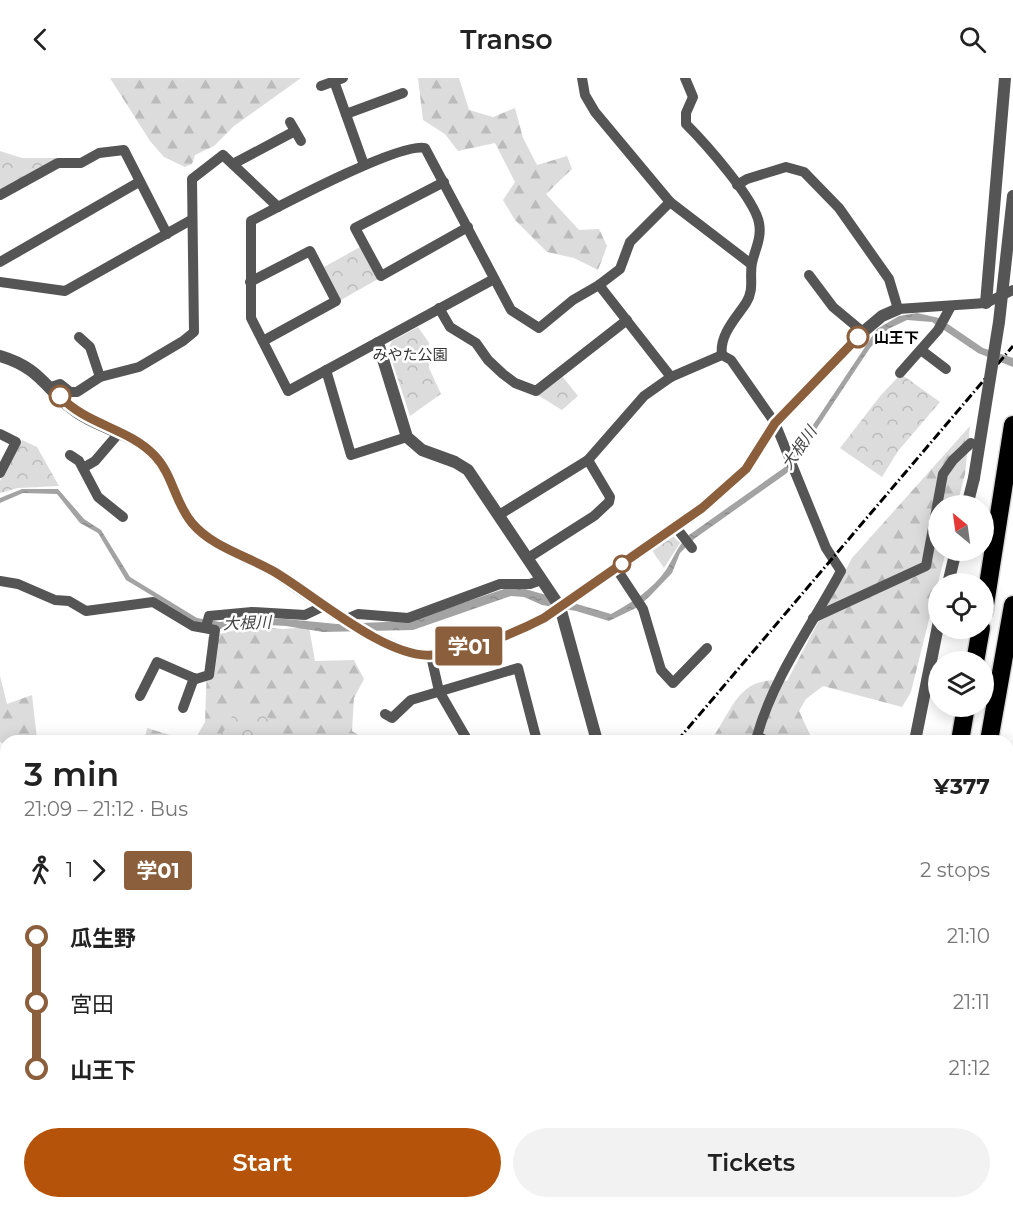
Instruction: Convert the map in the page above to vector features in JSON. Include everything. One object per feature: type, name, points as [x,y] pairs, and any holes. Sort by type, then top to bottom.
[{"type":"highway","points":[[990,573],[1013,425]]},
{"type":"highway","points":[[990,735],[1013,605]]},
{"type":"highway","points":[[961,735],[964,717]]},
{"type":"street","points":[[582,78],[585,95],[595,112],[670,202],[751,264]]},
{"type":"street","points":[[685,78],[693,97],[686,113],[686,124],[737,185],[759,221],[760,235],[751,264],[753,286],[747,302],[733,317],[721,349],[722,355]]},
{"type":"street","points":[[986,303],[1005,78]]},
{"type":"street","points":[[321,86],[338,80],[346,114],[364,165]]},
{"type":"street","points":[[346,114],[403,93]]},
{"type":"street","points":[[233,164],[296,132]]},
{"type":"street","points":[[495,279],[288,391],[251,318],[251,221],[364,165],[420,147],[428,151],[455,208],[468,227],[495,279],[511,310],[539,328],[573,300],[620,269],[630,242],[642,227],[670,202]]},
{"type":"street","points":[[0,195],[58,163],[81,163],[99,153],[124,150],[167,234]]},
{"type":"street","points":[[51,387],[60,384],[73,393],[100,377],[139,367],[194,332],[192,179],[224,155],[278,207]]},
{"type":"street","points":[[737,185],[747,179],[786,167],[804,172],[839,208],[889,279],[898,309]]},
{"type":"street","points":[[0,262],[139,182]]},
{"type":"street","points":[[444,182],[355,228],[381,276],[468,227]]},
{"type":"street","points":[[970,495],[996,343],[1013,194]]},
{"type":"street","points":[[0,282],[65,291],[191,220]]},
{"type":"street","points":[[250,282],[310,251],[336,301],[263,341]]},
{"type":"street","points":[[809,274],[833,307],[862,332]]},
{"type":"street","points":[[599,285],[671,376]]},
{"type":"street","points":[[0,356],[21,362],[77,413],[142,445],[155,455],[171,480],[183,512],[200,532],[274,572],[324,606],[374,635],[402,650],[431,656],[522,630],[560,607],[702,508],[746,469],[775,423],[862,332],[882,316],[898,309],[949,311],[986,303],[1013,290]]},
{"type":"street","points":[[439,308],[450,327],[476,343],[481,352],[503,374],[515,383],[536,391],[627,320]]},
{"type":"street","points":[[900,373],[938,330],[949,311]]},
{"type":"street","points":[[79,337],[90,347],[100,377]]},
{"type":"street","points":[[378,343],[407,437],[422,450],[455,462],[468,470],[560,607],[595,735]]},
{"type":"street","points":[[921,350],[945,369]]},
{"type":"street","points":[[499,514],[588,460],[644,396],[671,376],[722,355]]},
{"type":"street","points":[[722,355],[731,360],[775,423],[826,548],[841,571],[812,618],[761,720],[757,735]]},
{"type":"street","points":[[326,370],[351,455],[407,437]]},
{"type":"street","points":[[82,468],[95,460],[119,433]]},
{"type":"street","points":[[0,434],[16,442],[0,473]]},
{"type":"street","points":[[812,618],[926,567],[943,474],[952,460],[972,443]]},
{"type":"street","points":[[70,455],[82,468],[98,497],[123,517]]},
{"type":"street","points":[[528,558],[594,516],[609,502],[610,497],[588,460]]},
{"type":"street","points":[[675,526],[692,548]]},
{"type":"street","points":[[616,568],[639,602],[661,669],[673,683],[707,648]]},
{"type":"street","points":[[347,620],[358,614],[408,618],[500,584],[530,584],[541,580]]},
{"type":"street","points":[[0,581],[18,584],[56,600],[69,601],[86,611],[153,602],[193,626],[252,612],[305,615],[324,606]]},
{"type":"street","points":[[140,696],[146,672],[157,662],[194,678],[209,675],[215,630],[207,622]]},
{"type":"street","points":[[916,735],[935,639]]},
{"type":"street","points":[[431,656],[439,691],[465,735]]},
{"type":"street","points":[[391,718],[411,700],[518,668],[535,735]]},
{"type":"street","points":[[183,708],[194,678]]},
{"type":"green space","points":[[110,78],[301,78],[234,126],[214,146],[195,155],[192,164],[185,167],[164,157],[150,141]]},
{"type":"green space","points":[[418,78],[459,78],[469,110],[493,117],[515,108],[523,138],[537,165],[567,156],[572,169],[546,194],[579,230],[599,229],[607,246],[598,270],[574,258],[547,252],[515,220],[503,200],[515,182],[495,143],[458,151],[445,134],[423,120]]},
{"type":"green space","points":[[0,151],[22,158],[57,158],[0,190]]},
{"type":"green space","points":[[360,247],[378,279],[341,300],[324,267]]},
{"type":"green space","name":"みやた公園","points":[[418,327],[429,343],[429,368],[441,394],[410,416],[388,349],[392,341]]},
{"type":"green space","points":[[901,374],[940,402],[898,451],[882,477],[840,448],[881,395]]},
{"type":"green space","points":[[562,376],[578,396],[562,410],[536,394]]},
{"type":"green space","points":[[970,426],[965,474],[960,495],[928,495],[928,561],[944,561],[941,573],[928,573],[928,624],[911,692],[902,707],[823,686],[806,699],[799,711],[810,735],[714,735],[733,704],[749,687],[771,680],[787,681],[852,558]]},
{"type":"green space","points":[[22,440],[37,447],[59,486],[18,488],[0,493],[0,481]]},
{"type":"green space","points":[[672,535],[680,543],[664,568],[652,550]]},
{"type":"green space","points":[[251,626],[283,629],[309,627],[315,661],[354,660],[364,679],[354,698],[352,731],[358,735],[197,735],[205,722],[208,637]]},
{"type":"green space","points":[[0,676],[7,704],[32,695],[37,735],[0,735]]},
{"type":"green space","points":[[238,706],[274,720],[269,735],[221,735]]},
{"type":"green space","points":[[147,728],[170,735],[144,735]]},
{"type":"water","name":"大根川","points":[[917,313],[939,318],[983,348],[1013,358],[1013,367],[978,353],[932,322],[907,320],[888,329],[870,348],[787,473],[694,539],[680,553],[672,573],[651,595],[638,607],[609,621],[576,611],[542,605],[524,597],[511,596],[413,630],[323,632],[286,626],[251,624],[220,629],[196,622],[126,580],[98,533],[80,523],[57,494],[23,493],[0,503],[0,498],[22,489],[58,489],[84,519],[101,530],[130,577],[197,618],[220,622],[252,618],[337,624],[409,621],[507,588],[522,588],[611,614],[634,601],[654,584],[689,535],[785,467],[877,329],[899,316]]},
{"type":"railway","points":[[682,735],[1013,346]]},
{"type":"bus line","name":"学01","points":[[60,396],[77,413],[142,445],[155,455],[171,480],[183,512],[200,532],[274,572],[324,606],[379,638],[402,650],[431,656],[522,630],[544,618],[702,508],[746,469],[775,423],[858,337]]},
{"type":"place","name":"山王下","points":[[858,337]]}]
